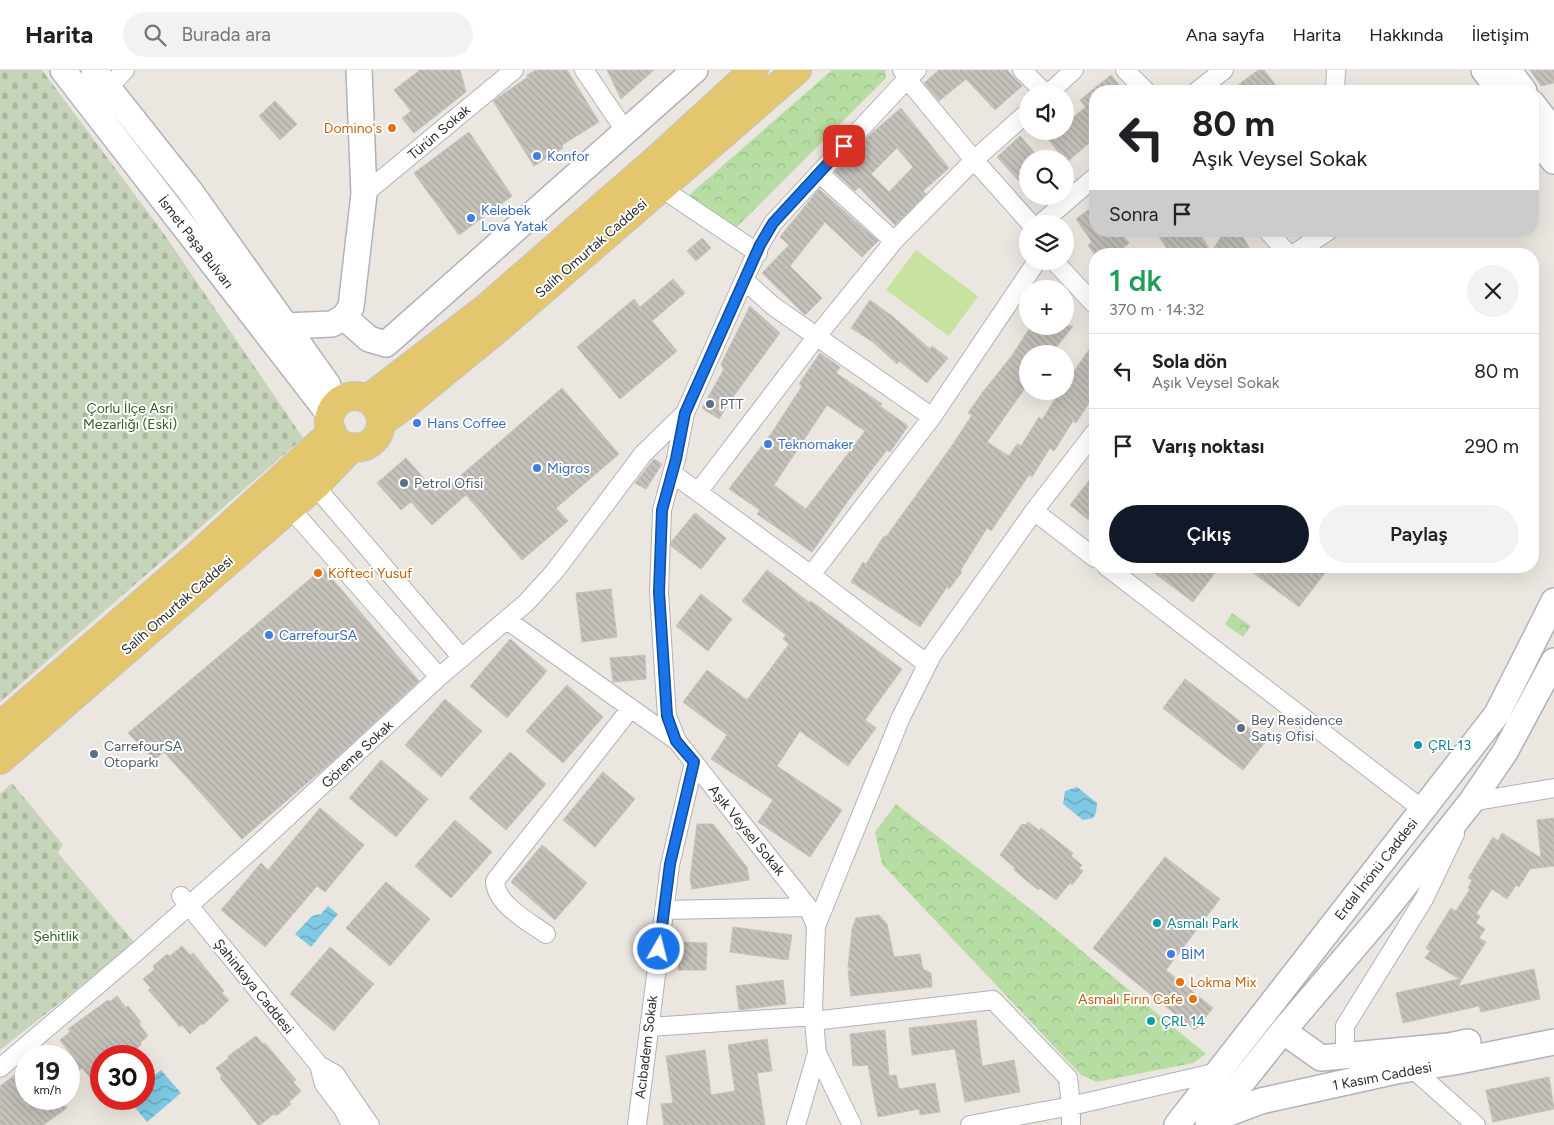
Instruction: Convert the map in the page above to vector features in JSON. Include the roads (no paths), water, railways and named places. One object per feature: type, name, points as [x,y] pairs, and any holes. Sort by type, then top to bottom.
[{"type":"main road","name":"Salih Omurtak Caddesi","points":[[374,410],[401,408],[500,327],[797,70]]},
{"type":"main road","name":"Salih Omurtak Caddesi","points":[[374,410],[485,309],[658,158],[745,73]]},
{"type":"main road","points":[[354,396],[374,410],[380,430],[370,443],[361,447],[338,424],[354,396]]},
{"type":"main road","name":"Salih Omurtak Caddesi","points":[[0,760],[315,486],[338,424]]},
{"type":"main road","name":"Salih Omurtak Caddesi","points":[[0,726],[200,553],[338,424]]},
{"type":"street","name":"İsmet Paşa Bulvarı","points":[[63,70],[338,424]]},
{"type":"street","points":[[101,79],[125,70]]},
{"type":"street","points":[[285,326],[332,324],[344,317],[351,307],[364,194],[359,70]]},
{"type":"street","name":"Türün Sokak","points":[[364,194],[514,70]]},
{"type":"street","points":[[584,70],[626,132]]},
{"type":"street","points":[[344,317],[368,339],[386,344],[695,70]]},
{"type":"street","points":[[1022,70],[1038,85]]},
{"type":"street","points":[[1057,85],[1074,70]]},
{"type":"street","points":[[1125,70],[1140,85]]},
{"type":"street","points":[[1205,85],[1224,70]]},
{"type":"street","points":[[1335,85],[1336,70]]},
{"type":"street","points":[[1484,70],[1495,85]]},
{"type":"street","points":[[1508,70],[1519,85]]},
{"type":"street","points":[[908,72],[974,160],[1022,215]]},
{"type":"street","name":"Aşık Veysel Sokak","points":[[852,1125],[817,1054],[814,1018],[816,926],[808,907],[676,741],[667,716],[659,592],[662,510],[685,413],[760,245],[773,223],[908,72]]},
{"type":"street","name":"İsmet Paşa Bulvarı","points":[[101,79],[190,192],[285,326],[338,424]]},
{"type":"street","points":[[1539,112],[1554,132]]},
{"type":"street","points":[[698,492],[817,336],[894,241],[974,160],[1019,120]]},
{"type":"street","points":[[1539,143],[1554,161]]},
{"type":"street","points":[[819,173],[894,241]]},
{"type":"street","points":[[1051,215],[1089,182]]},
{"type":"street","points":[[661,188],[758,253]]},
{"type":"street","points":[[1273,237],[1283,248]]},
{"type":"street","points":[[1303,248],[1319,237]]},
{"type":"street","points":[[810,575],[932,417],[1031,270]]},
{"type":"street","points":[[1062,270],[1089,299]]},
{"type":"street","points":[[744,280],[773,306],[932,417]]},
{"type":"street","name":"Göreme Sokak","points":[[0,1068],[184,901],[347,764],[439,677],[526,603],[555,571],[643,454],[685,413]]},
{"type":"street","points":[[816,926],[901,717],[932,655],[969,600],[1089,440]]},
{"type":"street","points":[[672,473],[927,664]]},
{"type":"street","points":[[315,486],[462,658]]},
{"type":"street","points":[[290,508],[439,677]]},
{"type":"street","points":[[1034,511],[1089,553]]},
{"type":"street","points":[[1115,573],[1422,809]]},
{"type":"street","name":"Erdal İnönü Caddesi","points":[[1177,1125],[1497,714],[1554,601]]},
{"type":"street","points":[[507,620],[676,741]]},
{"type":"street","points":[[1210,1122],[1283,1030],[1379,918],[1470,802],[1505,752],[1554,661]]},
{"type":"street","points":[[546,934],[502,901],[496,890],[495,881],[631,708]]},
{"type":"street","name":"Acıbadem Sokak","points":[[637,1125],[670,864],[694,762]]},
{"type":"street","points":[[1470,802],[1554,788]]},
{"type":"street","points":[[1345,1056],[1345,1026],[1424,898],[1470,802]]},
{"type":"street","name":"Şahinkaya Caddesi","points":[[184,901],[319,1065]]},
{"type":"street","points":[[664,910],[808,907]]},
{"type":"street","points":[[648,1027],[814,1018],[993,1000],[1068,1078],[1071,1125]]},
{"type":"street","name":"1 Kasım Caddesi","points":[[1210,1122],[1261,1101],[1407,1060],[1448,1046],[1554,1024]]},
{"type":"street","name":"1 Kasım Caddesi","points":[[1283,1030],[1321,1058],[1345,1056],[1454,1062],[1554,1042]]},
{"type":"street","points":[[796,1125],[817,1054]]},
{"type":"street","points":[[1407,1060],[1476,1125]]},
{"type":"street","points":[[319,1065],[324,1084],[343,1109],[351,1125]]},
{"type":"street","points":[[319,1065],[335,1074],[370,1125]]},
{"type":"street","points":[[970,1125],[1071,1106],[1218,1072]]},
{"type":"water","points":[[1077,787],[1097,803],[1096,813],[1093,818],[1083,820],[1063,804],[1065,791]]},
{"type":"water","points":[[328,906],[338,914],[311,947],[295,934],[312,916],[321,914]]},
{"type":"water","points":[[161,1070],[181,1093],[147,1122],[137,1110],[155,1110],[155,1075]]},
{"type":"place","name":"Domino's","points":[[392,128]]},
{"type":"place","name":"Konfor","points":[[537,156]]},
{"type":"place","name":"Kelebek Lova Yatak","points":[[471,218]]},
{"type":"place","name":"PTT","points":[[710,404]]},
{"type":"place","name":"Hans Coffee","points":[[417,423]]},
{"type":"place","name":"Teknomaker","points":[[768,444]]},
{"type":"place","name":"Migros","points":[[537,468]]},
{"type":"place","name":"Petrol Ofisi","points":[[404,483]]},
{"type":"place","name":"Köfteci Yusuf","points":[[318,573]]},
{"type":"place","name":"CarrefourSA","points":[[269,635]]},
{"type":"place","name":"Bey Residence Satış Ofisi","points":[[1241,728]]},
{"type":"place","name":"ÇRL 13","points":[[1418,745]]},
{"type":"place","name":"CarrefourSA Otoparkı","points":[[94,754]]},
{"type":"place","name":"Asmalı Park","points":[[1157,923]]},
{"type":"place","name":"BİM","points":[[1171,954]]},
{"type":"place","name":"Lokma Mix","points":[[1180,982]]},
{"type":"place","name":"Asmalı Fırın Cafe","points":[[1193,999]]},
{"type":"place","name":"ÇRL 14","points":[[1151,1021]]},
{"type":"park label","name":"Çorlu İlçe Asri Mezarlığı (Eski)","points":[[130,416]]},
{"type":"park label","name":"Şehitlik","points":[[56,936]]}]
